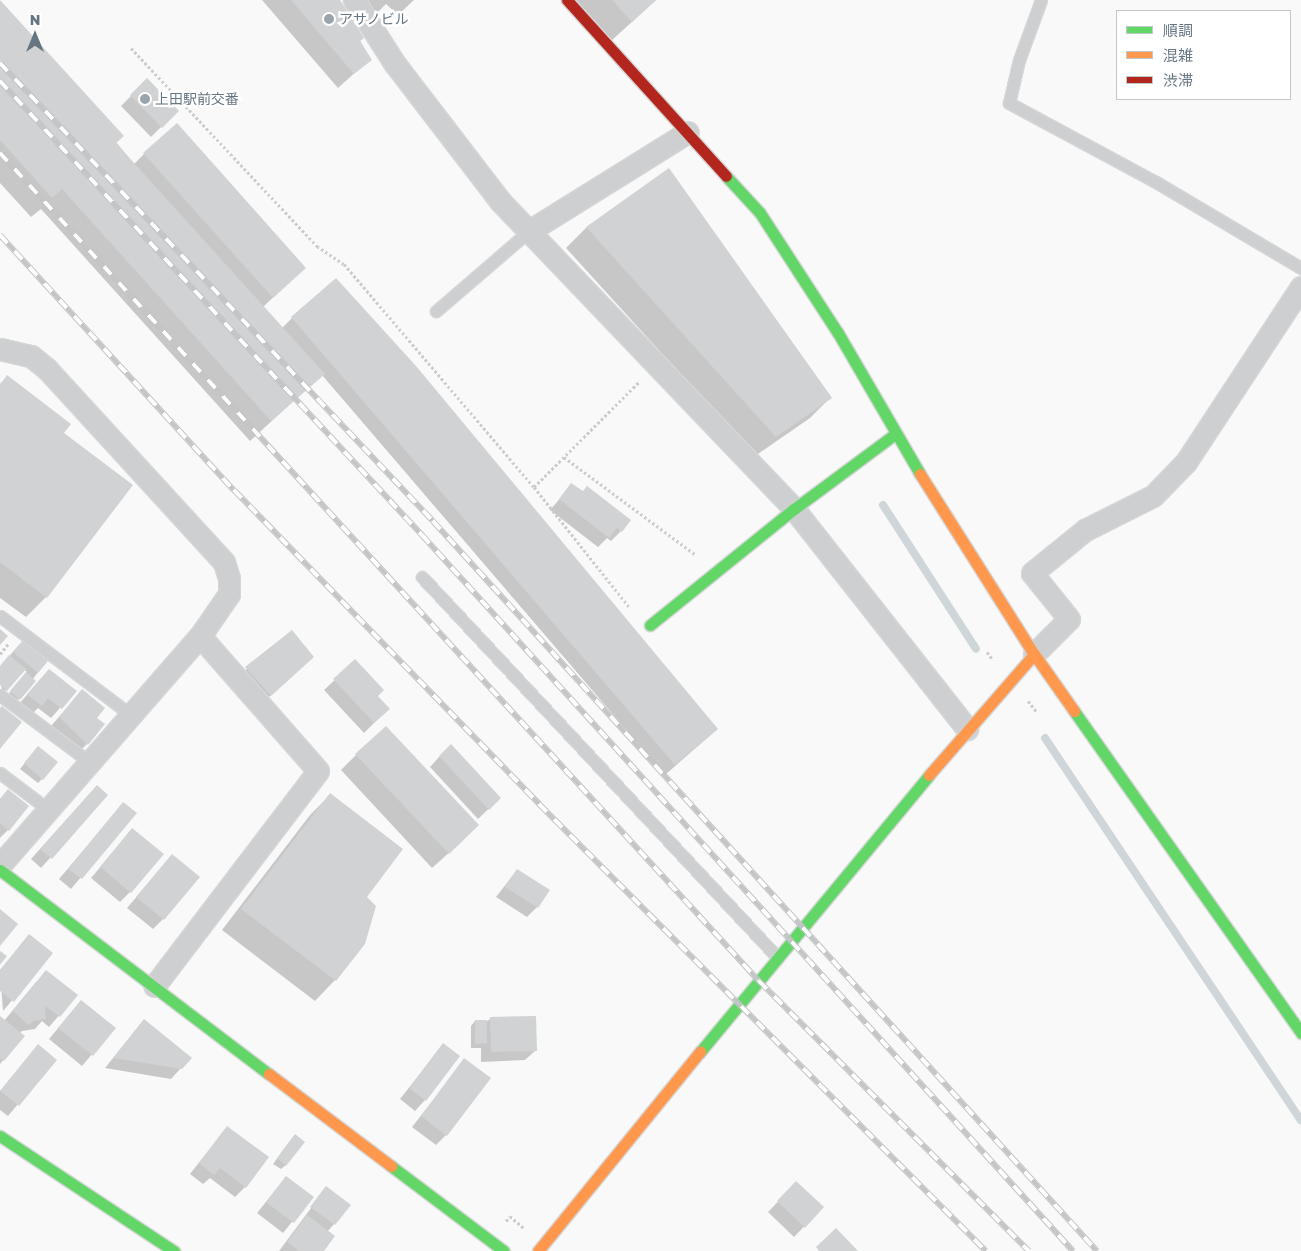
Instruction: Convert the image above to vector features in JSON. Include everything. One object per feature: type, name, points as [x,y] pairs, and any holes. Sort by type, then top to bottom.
[{"type":"street","points":[[354,0],[395,64],[500,201],[794,509],[967,730]]},
{"type":"street","points":[[567,0],[760,213],[838,333],[894,434],[1034,654],[1301,1033]]},
{"type":"street","points":[[529,231],[688,132]]},
{"type":"street","points":[[538,1251],[967,730],[1034,654],[1069,619],[1032,573],[1085,530],[1153,496],[1173,476],[1186,462],[1295,311],[1301,287]]},
{"type":"street","points":[[0,349],[31,356],[47,369],[224,562],[229,578],[229,594],[200,636],[0,865]]},
{"type":"street","points":[[650,625],[794,509],[894,434]]},
{"type":"street","points":[[154,986],[318,772],[200,636]]},
{"type":"street","points":[[0,870],[504,1251]]},
{"type":"street","points":[[0,1136],[174,1251]]},
{"type":"lane","points":[[1041,0],[1019,60],[1009,103],[1156,182],[1301,268]]},
{"type":"lane","points":[[436,311],[529,231]]},
{"type":"lane","points":[[422,577],[778,958]]},
{"type":"lane","points":[[0,616],[132,716]]},
{"type":"lane","points":[[639,634],[650,625]]},
{"type":"lane","points":[[0,695],[91,763]]},
{"type":"lane","points":[[0,773],[49,810]]},
{"type":"path","points":[[131,48],[317,246],[344,264],[534,488],[633,611],[650,625]]},
{"type":"path","points":[[534,488],[656,364]]},
{"type":"path","points":[[564,458],[702,558]]},
{"type":"building","points":[[0,0],[124,136],[116,143],[325,374],[271,421],[62,189],[52,198],[0,140]]},
{"type":"building","name":"アサノビル","points":[[291,0],[340,0],[364,38],[360,41],[372,60],[354,74]]},
{"type":"building","points":[[612,0],[656,0],[632,22]]},
{"type":"building","points":[[147,78],[179,111],[162,128],[130,95]]},
{"type":"building","points":[[177,123],[306,268],[273,298],[143,153]]},
{"type":"building","points":[[669,168],[832,398],[776,437],[586,227]]},
{"type":"building","points":[[336,278],[416,366],[718,729],[675,765],[291,317]]},
{"type":"building","points":[[7,375],[71,424],[64,433],[133,485],[47,598],[0,562],[0,385]]},
{"type":"building","points":[[571,483],[583,491],[587,486],[631,520],[622,532],[617,528],[609,538],[559,499]]},
{"type":"building","points":[[0,629],[8,636],[0,645]]},
{"type":"building","points":[[292,630],[314,657],[271,696],[245,667]]},
{"type":"building","points":[[23,640],[48,661],[38,673],[13,652]]},
{"type":"building","points":[[9,655],[26,669],[7,691],[0,685],[0,666]]},
{"type":"building","points":[[355,659],[384,690],[378,696],[390,709],[374,723],[333,679]]},
{"type":"building","points":[[49,669],[77,691],[62,709],[48,698],[42,706],[27,694]]},
{"type":"building","points":[[26,672],[36,681],[20,700],[10,691]]},
{"type":"building","points":[[82,689],[105,708],[97,718],[105,724],[88,745],[59,717]]},
{"type":"building","points":[[2,706],[22,722],[0,749],[0,708]]},
{"type":"building","points":[[386,726],[479,825],[449,854],[355,754]]},
{"type":"building","points":[[451,744],[501,798],[489,810],[439,756]]},
{"type":"building","points":[[38,746],[58,762],[43,780],[24,763]]},
{"type":"building","points":[[97,785],[108,795],[52,859],[40,849]]},
{"type":"building","points":[[8,789],[29,806],[9,831],[0,823],[0,799]]},
{"type":"building","points":[[330,793],[403,849],[367,897],[376,906],[365,944],[336,981],[241,909]]},
{"type":"building","points":[[123,802],[137,813],[82,879],[68,869]]},
{"type":"building","points":[[132,828],[164,854],[131,893],[100,867]]},
{"type":"building","points":[[172,854],[200,877],[164,920],[136,897]]},
{"type":"building","points":[[517,869],[550,890],[538,908],[505,887]]},
{"type":"building","points":[[0,909],[18,924],[0,946]]},
{"type":"building","points":[[29,934],[53,953],[14,1002],[0,991],[0,970]]},
{"type":"building","points":[[0,951],[7,956],[0,965]]},
{"type":"building","points":[[46,970],[78,995],[60,1017],[45,1006],[46,1019],[33,1021],[29,1025],[13,1011]]},
{"type":"building","points":[[81,1000],[116,1028],[93,1056],[58,1028]]},
{"type":"building","points":[[0,1016],[25,1036],[4,1061],[0,1058]]},
{"type":"building","points":[[536,1016],[537,1051],[491,1052],[490,1017]]},
{"type":"building","points":[[144,1019],[192,1058],[182,1069],[113,1058]]},
{"type":"building","points":[[475,1020],[487,1020],[487,1043],[475,1044]]},
{"type":"building","points":[[443,1043],[460,1056],[426,1101],[409,1088]]},
{"type":"building","points":[[38,1044],[57,1060],[19,1106],[0,1091]]},
{"type":"building","points":[[464,1058],[491,1078],[447,1136],[421,1116]]},
{"type":"building","points":[[227,1126],[269,1157],[246,1188],[220,1168],[214,1175],[199,1163]]},
{"type":"building","points":[[295,1134],[305,1142],[286,1166],[277,1158]]},
{"type":"building","points":[[286,1176],[314,1197],[294,1223],[266,1202]]},
{"type":"building","points":[[796,1181],[824,1207],[805,1228],[777,1201]]},
{"type":"building","points":[[326,1186],[351,1205],[335,1225],[310,1207]]},
{"type":"building","points":[[307,1215],[335,1236],[324,1251],[299,1251],[287,1242]]},
{"type":"building","points":[[836,1228],[858,1251],[819,1251],[816,1247]]},
{"type":"waterway","points":[[883,505],[976,649]]},
{"type":"waterway","points":[[1045,738],[1301,1120]]},
{"type":"railway","points":[[0,63],[433,521],[1097,1251]]},
{"type":"railway","points":[[0,81],[422,535],[1073,1251]]},
{"type":"railway","points":[[0,153],[759,981],[1029,1251]]},
{"type":"railway","points":[[0,235],[234,490],[539,804],[986,1251]]},
{"type":"traffic: fast","points":[[726,176],[760,213],[838,333],[920,474]]},
{"type":"traffic: fast","points":[[650,625],[794,509],[895,434]]},
{"type":"traffic: fast","points":[[1074,711],[1301,1033]]},
{"type":"traffic: fast","points":[[700,1052],[929,775]]},
{"type":"traffic: fast","points":[[0,870],[269,1074]]},
{"type":"traffic: fast","points":[[0,1136],[174,1251]]},
{"type":"traffic: fast","points":[[391,1166],[504,1251]]},
{"type":"traffic: slow","points":[[920,474],[1034,654],[1074,711]]},
{"type":"traffic: slow","points":[[929,775],[1034,654]]},
{"type":"traffic: slow","points":[[538,1251],[700,1052]]},
{"type":"traffic: slow","points":[[269,1074],[391,1166]]},
{"type":"traffic: jam","points":[[567,0],[726,176]]},
{"type":"place","name":"アサノビル","points":[[329,19]]},
{"type":"place","name":"上田駅前交番","points":[[145,99]]}]
